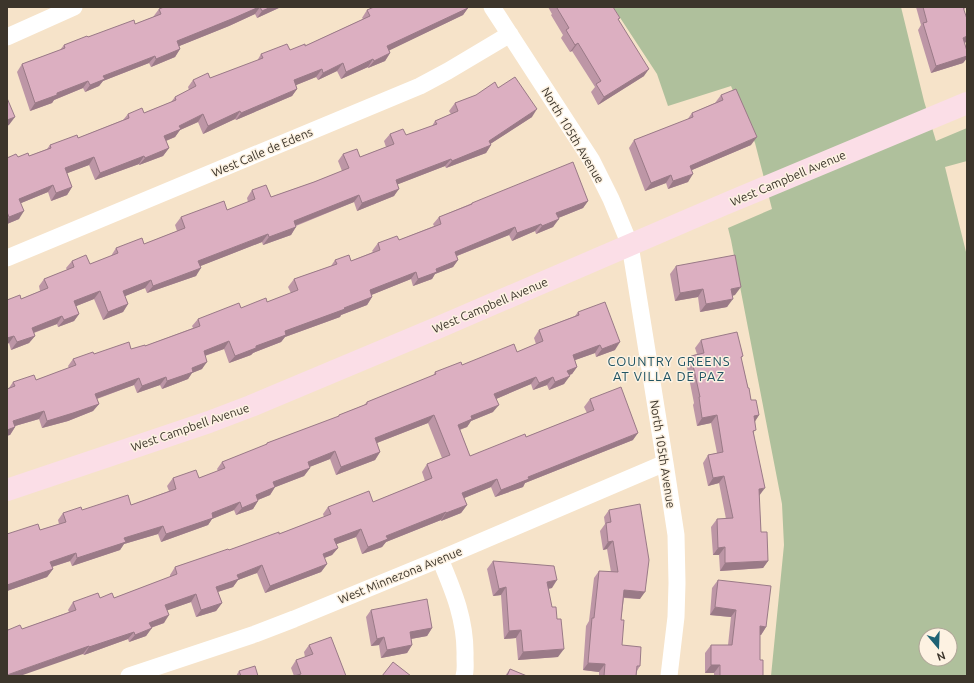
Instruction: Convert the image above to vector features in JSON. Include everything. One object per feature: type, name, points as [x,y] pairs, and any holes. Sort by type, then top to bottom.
[{"type":"street","points":[[7,37],[74,7]]},
{"type":"street","name":"North 105th Avenue","points":[[492,7],[592,161],[611,199],[630,245],[676,535],[676,617],[669,676]]},
{"type":"street","name":"West Calle de Edens","points":[[7,258],[420,86],[510,34]]},
{"type":"street","name":"West Campbell Avenue","points":[[7,490],[209,422],[251,406],[732,201],[967,103]]},
{"type":"street","name":"West Minnezona Avenue","points":[[129,676],[255,634],[440,559],[665,463]]},
{"type":"street","points":[[440,559],[455,594],[461,616],[466,643],[464,676]]},
{"type":"green space","points":[[613,7],[901,7],[924,101],[936,141],[967,128],[967,161],[945,167],[967,256],[967,676],[771,676],[784,545],[782,504],[728,228],[772,209],[755,143],[731,86],[668,106],[657,74]]},
{"type":"building","points":[[164,7],[259,7],[177,41],[180,49],[156,59],[155,56],[103,76],[105,79],[90,85],[88,81],[35,103],[22,64],[65,48],[64,45],[87,36],[88,37],[134,20],[135,24],[161,14],[159,9]]},
{"type":"building","points":[[260,7],[271,7],[262,11]]},
{"type":"building","points":[[374,7],[468,8],[387,46],[390,53],[374,61],[373,59],[346,72],[343,63],[323,73],[322,69],[294,80],[297,89],[241,113],[240,111],[208,126],[203,114],[179,126],[181,129],[164,136],[169,148],[145,158],[144,156],[100,173],[94,157],[65,168],[72,187],[56,193],[53,185],[19,199],[24,211],[9,217],[7,212],[7,158],[16,154],[18,157],[28,153],[29,156],[51,148],[50,145],[77,135],[78,138],[129,118],[128,114],[142,108],[144,113],[176,100],[175,97],[196,86],[193,80],[208,73],[210,78],[263,58],[261,54],[287,44],[290,50],[305,44],[305,46],[370,16],[367,10]]},
{"type":"building","points":[[557,7],[613,7],[620,18],[618,19],[649,69],[604,97],[596,84],[601,81],[578,43],[575,45],[566,30],[569,28]]},
{"type":"building","points":[[923,7],[963,7],[967,19],[967,36],[963,38],[967,56],[936,66],[923,23],[927,22]]},
{"type":"building","points":[[515,77],[537,109],[489,141],[491,145],[452,161],[451,159],[396,180],[399,189],[362,203],[359,195],[294,221],[296,227],[269,237],[268,234],[198,261],[201,268],[153,286],[151,280],[123,291],[128,304],[108,312],[100,291],[74,301],[79,314],[64,320],[62,316],[32,328],[35,336],[17,342],[14,336],[7,338],[7,300],[20,295],[21,299],[48,288],[44,279],[74,267],[72,261],[86,255],[90,264],[118,253],[116,248],[142,238],[144,244],[185,228],[181,217],[224,201],[227,210],[255,199],[252,190],[266,185],[271,197],[349,168],[343,154],[357,149],[360,157],[394,144],[390,134],[403,129],[406,135],[437,124],[435,121],[458,111],[455,103],[476,95],[495,82],[498,88]]},
{"type":"building","points":[[736,89],[757,137],[690,166],[693,174],[673,181],[671,175],[651,183],[634,140],[693,117],[692,113],[723,100],[721,95]]},
{"type":"building","points":[[7,98],[15,117],[7,120]]},
{"type":"building","points":[[573,162],[588,201],[556,213],[559,219],[542,226],[541,224],[517,233],[515,227],[455,252],[458,260],[436,269],[437,272],[418,279],[416,272],[370,290],[372,297],[344,308],[345,309],[285,331],[286,335],[256,346],[256,348],[235,356],[229,341],[204,351],[207,362],[192,368],[193,372],[167,381],[166,377],[142,386],[139,378],[95,394],[99,404],[47,421],[44,411],[13,421],[15,427],[7,430],[7,389],[15,386],[13,382],[34,375],[36,380],[76,365],[73,359],[93,352],[94,354],[129,342],[131,349],[145,346],[200,326],[198,319],[239,303],[241,308],[266,298],[267,302],[298,290],[294,279],[337,264],[335,260],[349,255],[351,261],[380,250],[378,243],[397,236],[399,240],[441,224],[439,217]]},
{"type":"building","points":[[735,255],[741,287],[731,289],[733,299],[706,304],[703,289],[680,293],[676,266]]},
{"type":"building","points":[[605,302],[620,342],[602,349],[600,345],[573,355],[577,367],[567,371],[570,376],[555,382],[553,377],[539,383],[536,377],[494,394],[499,405],[471,416],[472,419],[458,425],[470,456],[525,434],[526,437],[594,410],[590,399],[621,387],[638,433],[528,477],[529,479],[501,490],[497,479],[462,493],[467,505],[386,536],[388,539],[368,547],[361,529],[334,539],[338,548],[323,554],[327,564],[270,586],[262,565],[237,575],[239,579],[216,587],[222,603],[201,610],[196,594],[165,605],[169,615],[149,623],[152,628],[135,635],[134,632],[89,646],[7,675],[7,628],[8,630],[20,625],[22,629],[76,610],[73,602],[98,593],[100,598],[112,593],[114,598],[177,574],[175,567],[279,532],[279,534],[331,514],[328,507],[369,491],[373,502],[432,478],[427,464],[450,455],[434,415],[375,438],[380,452],[341,467],[335,451],[308,462],[310,468],[273,482],[275,487],[256,495],[258,501],[242,508],[240,502],[212,513],[213,518],[166,534],[163,526],[124,538],[126,542],[77,558],[76,553],[50,562],[53,569],[7,585],[7,534],[38,524],[40,530],[66,522],[63,513],[81,507],[82,510],[128,495],[131,505],[176,489],[173,478],[196,470],[199,478],[225,468],[222,462],[267,443],[339,416],[367,404],[367,402],[436,374],[435,372],[461,362],[462,365],[514,344],[517,352],[543,341],[539,330],[579,315],[578,312]]},
{"type":"building","points":[[737,332],[751,400],[756,400],[759,415],[754,416],[756,430],[753,431],[765,488],[759,489],[761,532],[767,532],[768,561],[725,563],[725,547],[718,548],[717,519],[733,518],[724,476],[713,478],[708,455],[723,452],[717,415],[702,418],[700,397],[691,356],[704,353],[701,340]]},
{"type":"building","points":[[640,504],[649,560],[645,592],[624,590],[621,620],[624,620],[622,645],[641,647],[640,666],[637,666],[636,676],[604,676],[605,664],[588,663],[592,618],[594,618],[599,571],[618,572],[613,541],[608,542],[606,523],[611,522],[609,510]]},
{"type":"building","points":[[493,561],[554,566],[557,580],[547,582],[552,607],[556,607],[557,619],[561,619],[564,649],[523,652],[521,630],[509,631],[506,587],[499,589]]},
{"type":"building","points":[[718,580],[771,586],[766,627],[760,626],[760,660],[763,660],[763,676],[720,676],[720,665],[711,665],[711,645],[732,645],[736,610],[715,607]]},
{"type":"building","points":[[427,599],[432,628],[410,632],[412,645],[387,650],[384,637],[377,639],[371,610]]},
{"type":"building","points":[[331,637],[346,676],[294,676],[301,674],[296,660],[313,654],[309,645]]},
{"type":"building","points":[[393,662],[411,676],[382,676]]},
{"type":"building","points":[[255,666],[258,676],[241,676],[239,671]]},
{"type":"building","points":[[510,669],[527,676],[507,676]]},
{"type":"district","name":"COUNTRY GREENS AT VILLA DE PAZ","points":[[669,368]]}]
